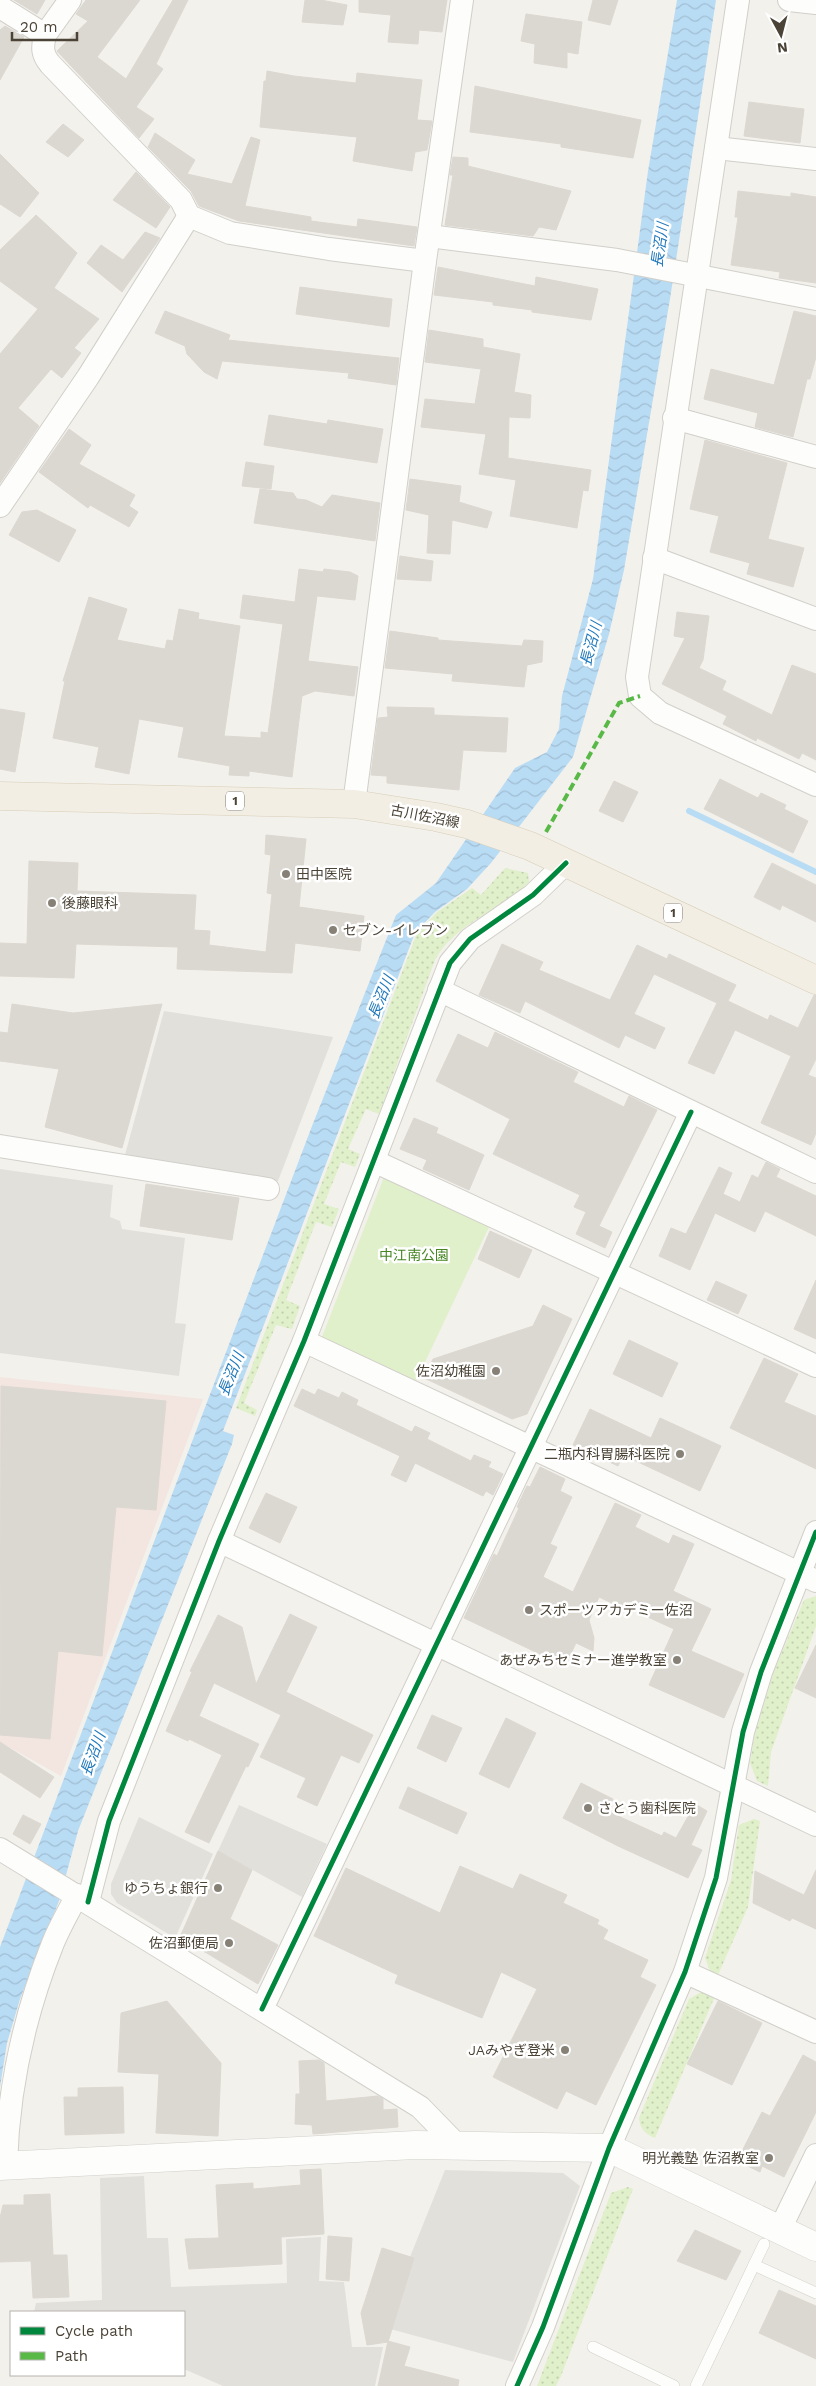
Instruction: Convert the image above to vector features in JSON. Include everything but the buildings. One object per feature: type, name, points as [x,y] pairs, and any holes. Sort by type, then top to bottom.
[{"type":"main road","name":"古川佐沼線","points":[[0,796],[354,804],[406,811],[467,824],[530,846],[816,980]]},
{"type":"street","points":[[70,0],[45,35],[42,46],[44,56],[182,200],[189,216],[230,233],[329,249],[425,261]]},
{"type":"street","points":[[354,804],[425,261],[462,0]]},
{"type":"street","points":[[738,0],[716,148],[686,275],[674,418],[637,677],[640,696],[660,713],[816,785]]},
{"type":"street","points":[[789,0],[816,3]]},
{"type":"street","points":[[0,7],[45,35]]},
{"type":"street","points":[[716,148],[816,159]]},
{"type":"street","points":[[0,506],[88,377],[189,216]]},
{"type":"street","points":[[429,236],[617,260],[816,299]]},
{"type":"street","points":[[674,418],[816,457]]},
{"type":"street","points":[[654,558],[816,619]]},
{"type":"street","points":[[566,863],[533,895],[470,939],[450,963],[376,1162],[304,1341],[219,1540],[79,1896],[54,1942],[29,2019],[12,2100],[3,2165],[415,2145],[609,2148],[772,2237],[816,2247]]},
{"type":"street","points":[[439,990],[816,1172]]},
{"type":"street","points":[[262,2009],[691,1112]]},
{"type":"street","points":[[0,1146],[268,1189]]},
{"type":"street","points":[[376,1162],[816,1366]]},
{"type":"street","points":[[304,1341],[807,1577]]},
{"type":"street","points":[[517,2386],[543,2327],[609,2148],[685,1972],[716,1878],[743,1732],[761,1672],[807,1577],[816,1532]]},
{"type":"street","points":[[219,1540],[816,1825]]},
{"type":"street","points":[[0,1849],[420,2107],[457,2145]]},
{"type":"street","points":[[685,1972],[816,2032]]},
{"type":"street","points":[[772,2237],[816,2155]]},
{"type":"lane","points":[[696,2386],[754,2265],[772,2237]]},
{"type":"lane","points":[[754,2265],[816,2294]]},
{"type":"lane","points":[[593,2347],[674,2386]]},
{"type":"shaded area","points":[[164,1011],[333,1037],[278,1181],[125,1155]]},
{"type":"shaded area","points":[[0,1169],[113,1185],[110,1217],[120,1221],[122,1229],[185,1238],[175,1323],[186,1324],[179,1376],[0,1353]]},
{"type":"shaded area","points":[[0,1377],[203,1399],[61,1776],[0,1742]]},
{"type":"shaded area","points":[[239,1805],[327,1844],[302,1897],[218,1851]]},
{"type":"shaded area","points":[[139,1817],[213,1854],[175,1938],[117,1903],[111,1894],[111,1884]]},
{"type":"shaded area","points":[[445,2170],[563,2173],[580,2186],[513,2362],[390,2329],[408,2262]]},
{"type":"shaded area","points":[[144,2176],[147,2238],[168,2238],[171,2287],[287,2283],[286,2239],[321,2237],[319,2281],[344,2282],[352,2347],[383,2347],[375,2386],[223,2386],[185,2369],[185,2311],[34,2311],[36,2303],[102,2300],[100,2178]]},
{"type":"green space","points":[[505,868],[528,873],[529,882],[505,902],[454,936],[435,960],[379,1114],[366,1109],[348,1149],[360,1154],[355,1167],[341,1162],[324,1204],[339,1209],[332,1227],[316,1222],[286,1300],[300,1306],[292,1329],[276,1325],[244,1403],[257,1410],[255,1416],[236,1408],[417,933],[437,912],[472,888],[481,895]]},
{"type":"green space","name":"中江南公園","points":[[384,1177],[490,1225],[416,1381],[322,1337]]},
{"type":"green space","points":[[816,1596],[816,1626],[771,1752],[768,1786],[757,1781],[750,1763],[755,1733],[774,1671],[804,1600]]},
{"type":"green space","points":[[754,1819],[760,1821],[748,1907],[718,1975],[710,1971],[705,1958],[731,1880],[739,1825]]},
{"type":"green space","points":[[703,1991],[715,1996],[655,2138],[644,2131],[639,2118],[689,1999]]},
{"type":"green space","points":[[628,2187],[633,2189],[561,2376],[556,2386],[537,2386],[611,2193]]},
{"type":"water","name":"長沼川","points":[[677,0],[716,0],[670,299],[624,570],[609,634],[573,757],[491,863],[467,889],[435,912],[415,933],[223,1431],[234,1435],[232,1444],[78,1831],[59,1901],[20,1999],[7,2043],[0,2087],[0,1947],[312,1126],[396,915],[436,883],[515,768],[547,752],[559,729],[562,696],[593,579],[648,171]]},
{"type":"waterway","points":[[689,811],[816,872]]},
{"type":"marked path","points":[[546,832],[619,703],[640,696]]},
{"type":"cycle path","points":[[88,1902],[109,1821],[219,1541],[304,1341],[450,963],[470,939],[533,895],[566,863]]},
{"type":"cycle path","points":[[262,2009],[691,1112]]},
{"type":"cycle path","points":[[517,2386],[543,2327],[609,2148],[685,1972],[716,1878],[743,1732],[761,1672],[816,1532]]},
{"type":"place","name":"田中医院","points":[[286,874]]},
{"type":"place","name":"後藤眼科","points":[[52,903]]},
{"type":"place","name":"セブン-イレブン","points":[[333,930]]},
{"type":"place","name":"佐沼幼稚園","points":[[496,1371]]},
{"type":"place","name":"二瓶内科胃腸科医院","points":[[680,1454]]},
{"type":"place","name":"スポーツアカデミー佐沼","points":[[529,1610]]},
{"type":"place","name":"あぜみちセミナー進学教室","points":[[677,1660]]},
{"type":"place","name":"さとう歯科医院","points":[[588,1808]]},
{"type":"place","name":"ゆうちょ銀行","points":[[218,1888]]},
{"type":"place","name":"佐沼郵便局","points":[[229,1943]]},
{"type":"place","name":"JAみやぎ登米","points":[[565,2050]]},
{"type":"place","name":"明光義塾 佐沼教室","points":[[769,2158]]}]
